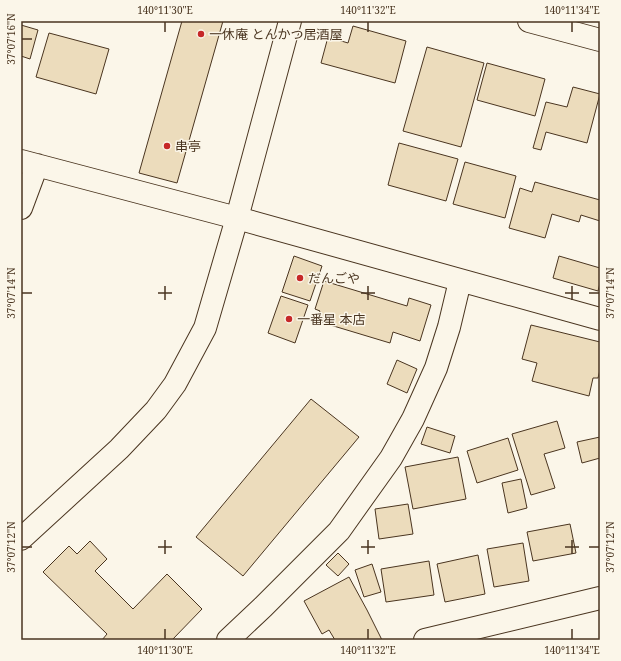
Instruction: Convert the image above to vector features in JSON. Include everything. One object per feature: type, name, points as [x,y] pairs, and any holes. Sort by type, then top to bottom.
[{"type":"street","points":[[21,539],[119,449],[156,410],[175,384],[205,328],[237,218],[290,21]]},
{"type":"street","points":[[530,21],[600,40]]},
{"type":"street","points":[[21,208],[29,163],[237,218],[600,319]]},
{"type":"street","points":[[228,640],[340,531],[391,458],[413,419],[436,368],[449,327],[460,281]]},
{"type":"street","points":[[425,640],[600,598]]},
{"type":"street","points":[[494,624],[508,640]]},
{"type":"building","points":[[182,21],[223,21],[177,183],[139,173]]},
{"type":"building","points":[[21,25],[38,30],[30,59],[21,56]]},
{"type":"building","points":[[353,26],[406,41],[395,83],[321,63],[328,37],[348,43]]},
{"type":"building","points":[[49,33],[109,49],[96,94],[36,77]]},
{"type":"building","points":[[427,47],[484,63],[461,147],[403,131]]},
{"type":"building","points":[[487,63],[545,79],[535,116],[477,100]]},
{"type":"building","points":[[573,87],[600,94],[587,143],[546,132],[541,150],[533,148],[546,102],[567,107]]},
{"type":"building","points":[[399,143],[458,159],[446,201],[388,185]]},
{"type":"building","points":[[465,162],[516,176],[505,218],[453,204]]},
{"type":"building","points":[[535,182],[600,200],[600,221],[581,215],[579,222],[552,214],[545,238],[509,228],[520,188],[532,192]]},
{"type":"building","points":[[294,256],[322,266],[310,301],[282,292]]},
{"type":"building","points":[[559,256],[600,268],[600,283],[598,291],[553,278]]},
{"type":"building","points":[[324,281],[407,306],[409,298],[431,305],[420,341],[393,332],[390,343],[317,321],[320,311],[315,309]]},
{"type":"building","points":[[281,296],[308,305],[295,343],[268,333]]},
{"type":"building","points":[[531,325],[600,342],[600,370],[598,378],[593,378],[589,396],[532,381],[537,363],[522,359]]},
{"type":"building","points":[[397,360],[417,369],[407,393],[387,384]]},
{"type":"building","points":[[311,399],[359,437],[243,576],[196,537]]},
{"type":"building","points":[[557,421],[565,448],[544,454],[555,488],[531,495],[512,434]]},
{"type":"building","points":[[427,427],[455,436],[450,453],[421,444]]},
{"type":"building","points":[[600,437],[600,458],[582,463],[577,442]]},
{"type":"building","points":[[508,438],[518,470],[477,483],[467,451]]},
{"type":"building","points":[[458,457],[466,499],[413,509],[405,467]]},
{"type":"building","points":[[521,479],[527,508],[508,513],[502,483]]},
{"type":"building","points":[[408,504],[413,534],[379,539],[375,509]]},
{"type":"building","points":[[570,524],[576,553],[533,561],[527,532]]},
{"type":"building","points":[[90,541],[107,559],[95,571],[133,609],[167,574],[202,609],[172,640],[102,640],[107,634],[43,572],[69,546],[77,554]]},
{"type":"building","points":[[523,543],[529,581],[494,587],[487,549]]},
{"type":"building","points":[[338,553],[349,564],[338,576],[326,565]]},
{"type":"building","points":[[478,555],[485,594],[445,602],[437,564]]},
{"type":"building","points":[[429,561],[434,595],[386,602],[381,569]]},
{"type":"building","points":[[372,564],[381,592],[364,597],[355,570]]},
{"type":"building","points":[[349,577],[382,640],[335,640],[329,630],[322,634],[304,601]]},
{"type":"place","name":"一休庵 とんかつ居酒屋","points":[[201,34]]},
{"type":"place","name":"串亭","points":[[167,146]]},
{"type":"place","name":"だんごや","points":[[300,278]]},
{"type":"place","name":"一番星 本店","points":[[289,319]]}]
